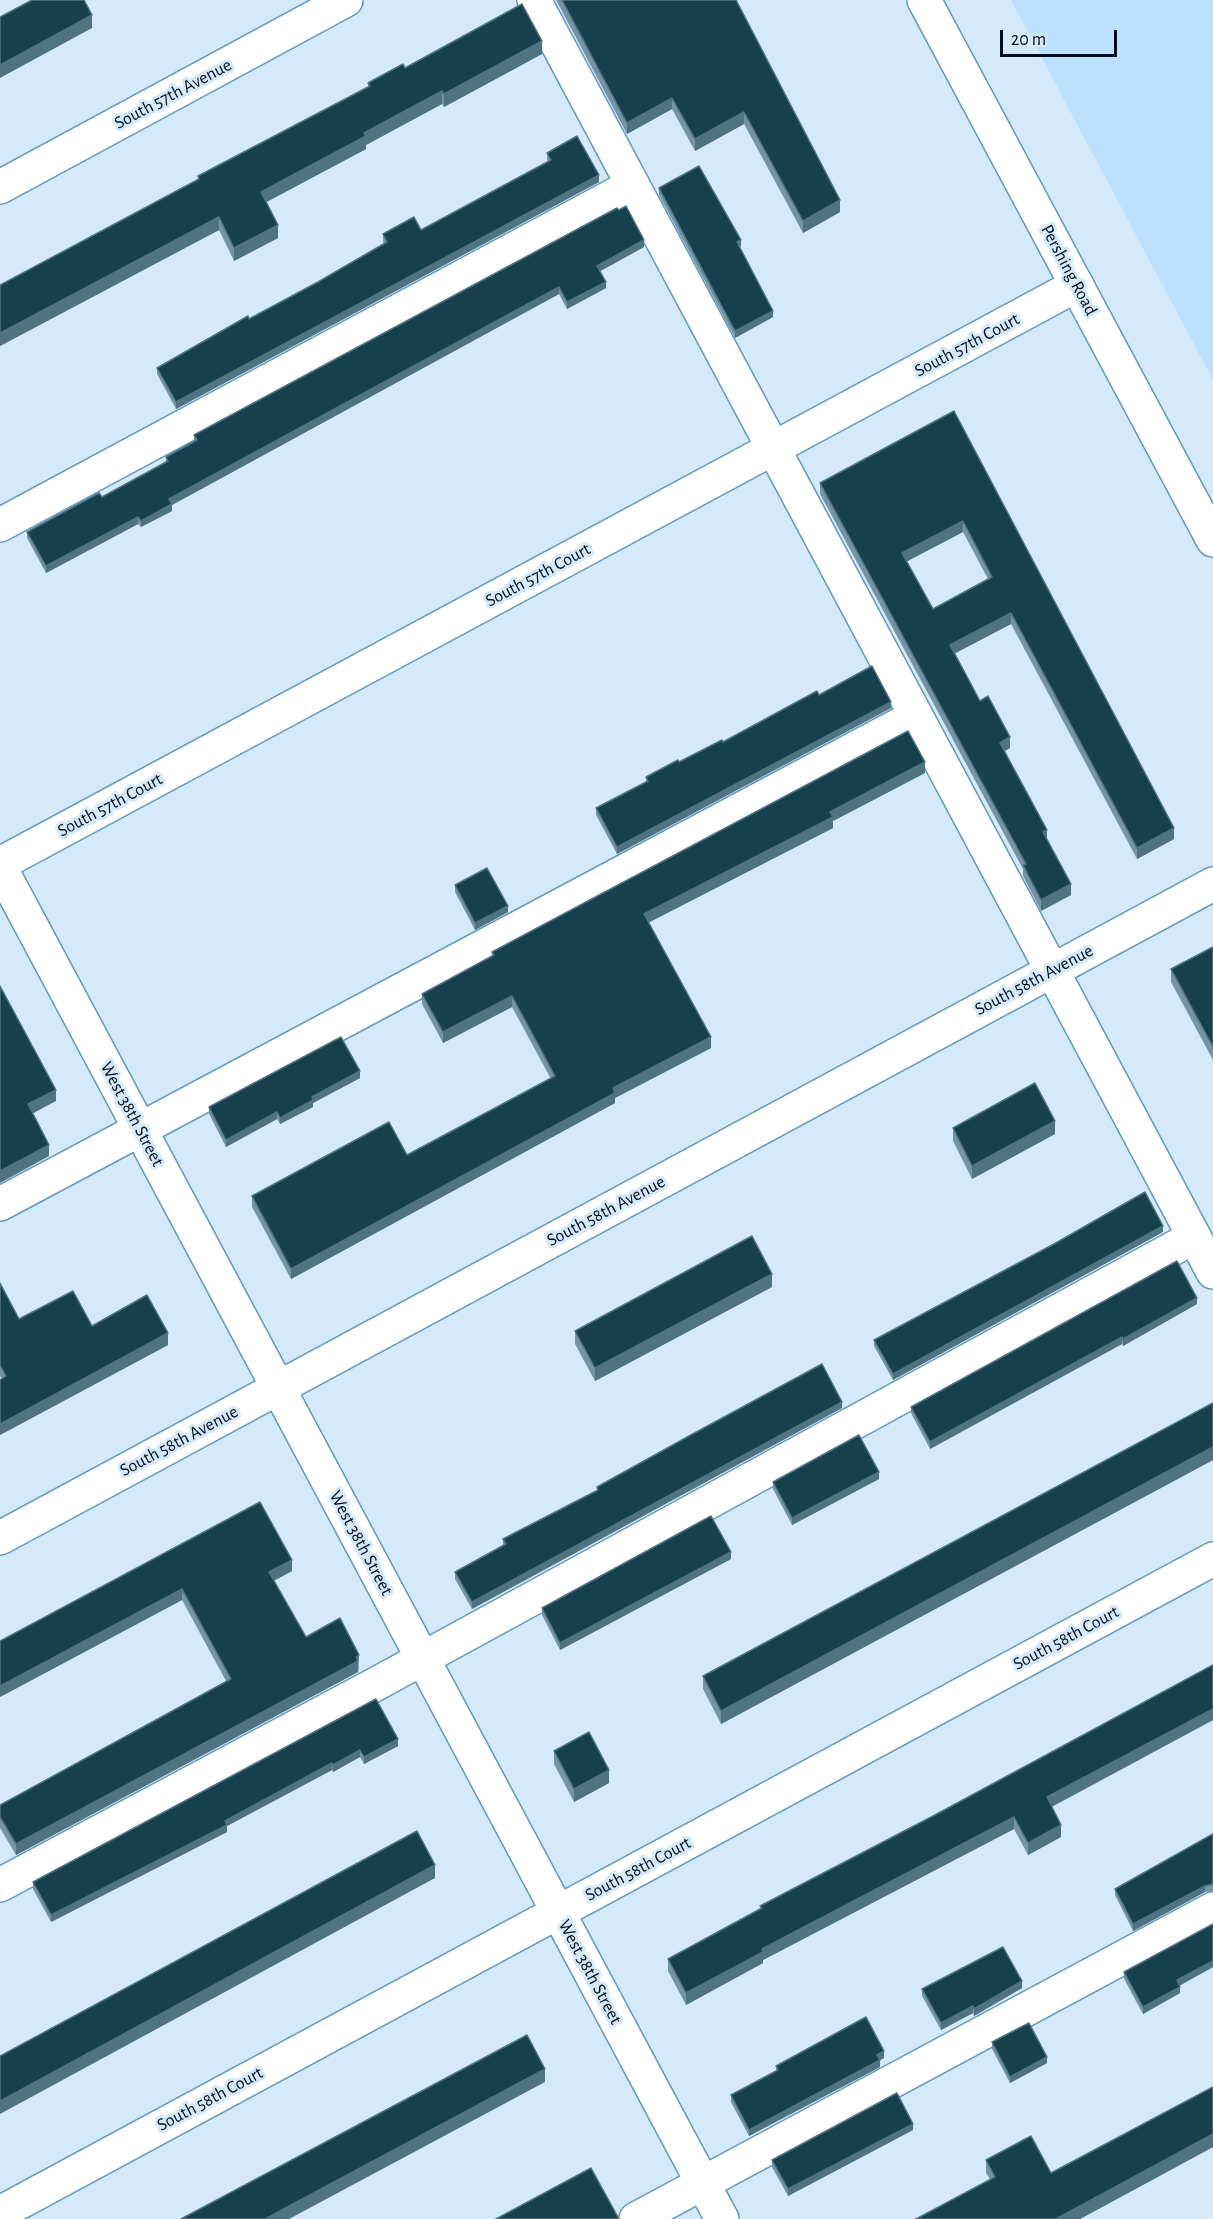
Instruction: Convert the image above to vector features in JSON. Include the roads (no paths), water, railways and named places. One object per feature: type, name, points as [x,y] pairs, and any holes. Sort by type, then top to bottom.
[{"type":"street","name":"South 57th Avenue","points":[[0,187],[346,0]]},
{"type":"street","points":[[534,0],[1213,1272]]},
{"type":"street","name":"Pershing Road","points":[[924,0],[1213,540]]},
{"type":"street","points":[[0,525],[633,185]]},
{"type":"street","name":"South 57th Court","points":[[0,866],[1077,285]]},
{"type":"street","points":[[0,1204],[916,716]]},
{"type":"street","name":"West 38th Street","points":[[0,866],[722,2219]]},
{"type":"street","name":"South 58th Avenue","points":[[0,1538],[1213,884]]},
{"type":"street","points":[[0,1885],[423,1659],[1194,1237]]},
{"type":"street","name":"South 58th Court","points":[[0,2213],[1213,1559]]},
{"type":"street","points":[[636,2219],[1213,1909]]}]
